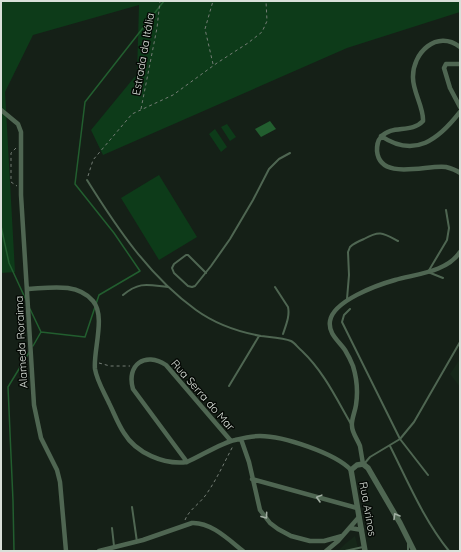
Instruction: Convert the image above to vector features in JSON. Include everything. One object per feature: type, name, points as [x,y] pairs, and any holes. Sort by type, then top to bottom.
[{"type":"street","points":[[460,47],[456,43],[441,40],[430,44],[421,51],[416,60],[413,78],[415,92],[423,116],[423,121],[411,128],[394,130],[381,136],[378,142],[377,152],[379,158],[388,167],[404,170],[445,167],[460,173]]},
{"type":"street","points":[[460,64],[446,64],[444,68],[450,88],[460,107]]},
{"type":"street","name":"Alameda Roraima","points":[[1,110],[15,121],[20,128],[21,188],[34,406],[41,438],[57,470],[60,482],[66,551]]},
{"type":"street","points":[[381,136],[402,146],[422,144],[436,138],[460,112]]},
{"type":"street","points":[[414,551],[409,539],[368,468],[363,464],[360,446],[352,426],[357,393],[356,376],[352,363],[344,349],[333,335],[330,320],[333,314],[346,301],[372,288],[393,280],[428,272],[448,264],[455,259],[460,252]]},
{"type":"street","points":[[27,289],[59,287],[74,289],[84,293],[94,302],[98,308],[99,317],[95,370],[100,386],[124,434],[135,446],[147,454],[160,460],[187,462],[236,440],[258,436],[281,439],[329,455],[341,461],[351,470],[357,465],[363,464]]},
{"type":"street","name":"Rua Serra do Mar","points":[[134,366],[149,359],[155,359],[166,365],[236,440]]},
{"type":"street","points":[[134,366],[130,381],[133,389],[187,462]]},
{"type":"street","points":[[236,440],[249,462],[260,510],[264,516],[278,529],[291,536],[310,542],[324,541],[342,536]]},
{"type":"street","name":"Rua Arinos","points":[[351,470],[365,549]]},
{"type":"street","points":[[252,479],[357,508]]},
{"type":"street","points":[[326,551],[350,528],[359,517]]},
{"type":"street","points":[[99,551],[137,542],[192,523],[204,524],[243,551]]},
{"type":"street","points":[[350,528],[362,530]]},
{"type":"lane","points":[[206,272],[186,254],[174,264],[172,268],[174,273],[190,287],[195,286],[206,272],[234,233],[269,168],[279,159],[290,153]]},
{"type":"lane","points":[[87,180],[105,209],[140,257],[168,287],[197,310],[213,319],[241,331],[259,336],[290,341],[306,355],[322,373],[352,426]]},
{"type":"lane","points":[[443,278],[428,272],[449,234],[446,210]]},
{"type":"lane","points":[[346,301],[349,275],[348,252],[350,247],[373,234],[378,233],[386,234],[398,241]]},
{"type":"lane","points":[[122,295],[137,285],[168,287]]},
{"type":"lane","points":[[275,287],[289,310],[288,320],[283,334]]},
{"type":"lane","points":[[350,309],[344,315],[342,322],[400,440],[428,475]]},
{"type":"lane","points":[[229,386],[259,336]]},
{"type":"lane","points":[[363,464],[370,457],[400,440],[414,422],[460,342]]},
{"type":"lane","points":[[390,446],[425,516],[440,540],[449,551]]},
{"type":"lane","points":[[132,507],[137,542]]},
{"type":"lane","points":[[112,528],[115,547]]},
{"type":"lane","points":[[408,551],[409,539]]},
{"type":"lane","points":[[345,551],[365,549]]},
{"type":"path","name":"Estrada da Itália","points":[[141,110],[157,28],[160,1]]},
{"type":"path","points":[[213,1],[205,29],[214,65]]},
{"type":"path","points":[[87,180],[93,160],[132,114],[173,95],[214,65],[248,44],[262,32],[267,21],[266,1]]},
{"type":"path","points":[[21,144],[11,153],[11,182],[21,188]]},
{"type":"path","points":[[95,362],[110,366],[134,366]]},
{"type":"path","points":[[183,526],[186,517],[210,488],[236,440]]},
{"type":"shaded area","points":[[1,1],[460,1],[460,12],[347,48],[103,155],[91,130],[137,74],[139,5],[33,35],[5,92],[15,272],[1,273]]},
{"type":"shaded area","points":[[270,121],[276,129],[261,137],[255,129]]},
{"type":"shaded area","points":[[227,124],[236,137],[230,141],[221,127]]},
{"type":"shaded area","points":[[215,129],[227,147],[221,152],[209,134]]},
{"type":"shaded area","points":[[159,175],[197,237],[159,260],[121,198]]},
{"type":"shaded area","points":[[460,359],[460,387],[450,374]]},
{"type":"shaded area","points":[[355,536],[359,551],[338,551],[345,544]]},
{"type":"waterway","points":[[96,304],[99,295],[140,271],[114,233],[75,184],[85,102],[164,1]]},
{"type":"waterway","points":[[1,226],[9,263],[26,300]]},
{"type":"waterway","points":[[41,332],[85,337],[95,307]]},
{"type":"waterway","points":[[30,309],[41,332],[33,346]]},
{"type":"waterway","points":[[14,551],[8,387],[30,351]]}]
